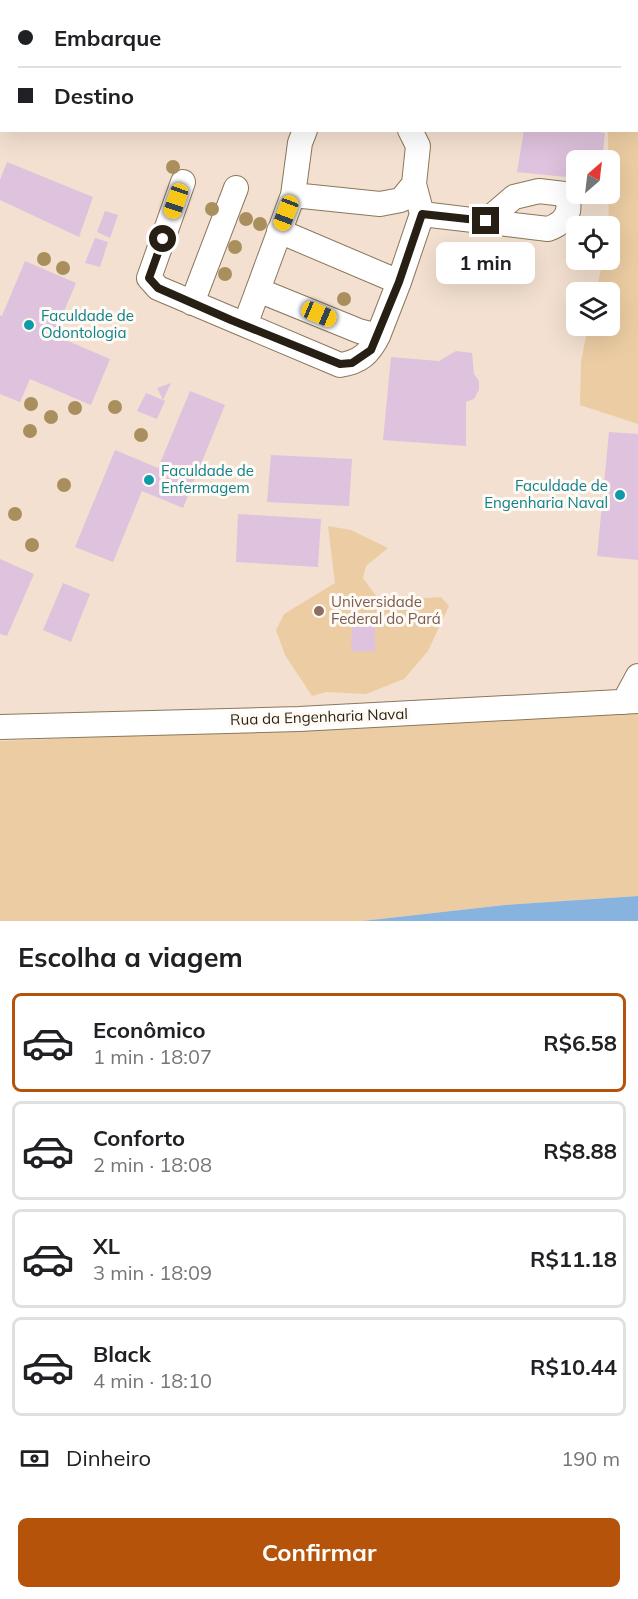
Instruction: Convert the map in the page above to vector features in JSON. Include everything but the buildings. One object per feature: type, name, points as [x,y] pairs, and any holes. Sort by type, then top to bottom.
[{"type":"lane","points":[[243,324],[248,317],[293,195],[300,143],[304,132]]},
{"type":"lane","points":[[183,182],[149,278],[158,288],[340,364],[352,363],[371,350],[378,336],[422,214],[414,184],[418,146],[411,132]]},
{"type":"lane","points":[[293,195],[380,204],[401,200],[414,184]]},
{"type":"lane","points":[[192,303],[236,188]]},
{"type":"lane","points":[[422,214],[486,221]]},
{"type":"lane","points":[[279,231],[399,282]]},
{"type":"lane","points":[[258,290],[359,331],[378,336]]},
{"type":"lane","points":[[631,701],[638,676]]},
{"type":"lane","name":"Rua da Engenharia Naval","points":[[0,727],[299,719],[631,701]]},
{"type":"shaded area","name":"Universidade Federal do Pará","points":[[0,132],[638,132],[638,896],[362,921],[0,921]]},
{"type":"shaded area","points":[[608,132],[638,132],[638,424],[580,405],[581,362],[586,336],[620,336],[620,282],[598,282],[601,270],[620,270],[620,216],[609,216],[609,204],[620,204],[620,150],[608,150]]},
{"type":"shaded area","points":[[328,526],[351,530],[388,548],[366,566],[363,578],[379,600],[393,602],[412,594],[424,598],[441,597],[449,606],[428,651],[404,679],[366,694],[326,692],[312,696],[285,655],[276,630],[284,614],[335,583]]},
{"type":"shaded area","points":[[638,710],[638,896],[505,905],[362,921],[0,921],[0,741],[373,726]]},
{"type":"water","points":[[638,896],[638,921],[362,921],[505,905]]},
{"type":"place","name":"Faculdade de Odontologia","points":[[29,325]]},
{"type":"place","name":"Faculdade de Enfermagem","points":[[149,480]]},
{"type":"place","name":"Faculdade de Engenharia Naval","points":[[620,495]]},
{"type":"place","name":"Universidade Federal do Pará","points":[[319,611]]},
{"type":"route","points":[[163,239],[149,278],[158,288],[340,364],[352,363],[371,350],[399,282],[422,214],[486,221]]}]
